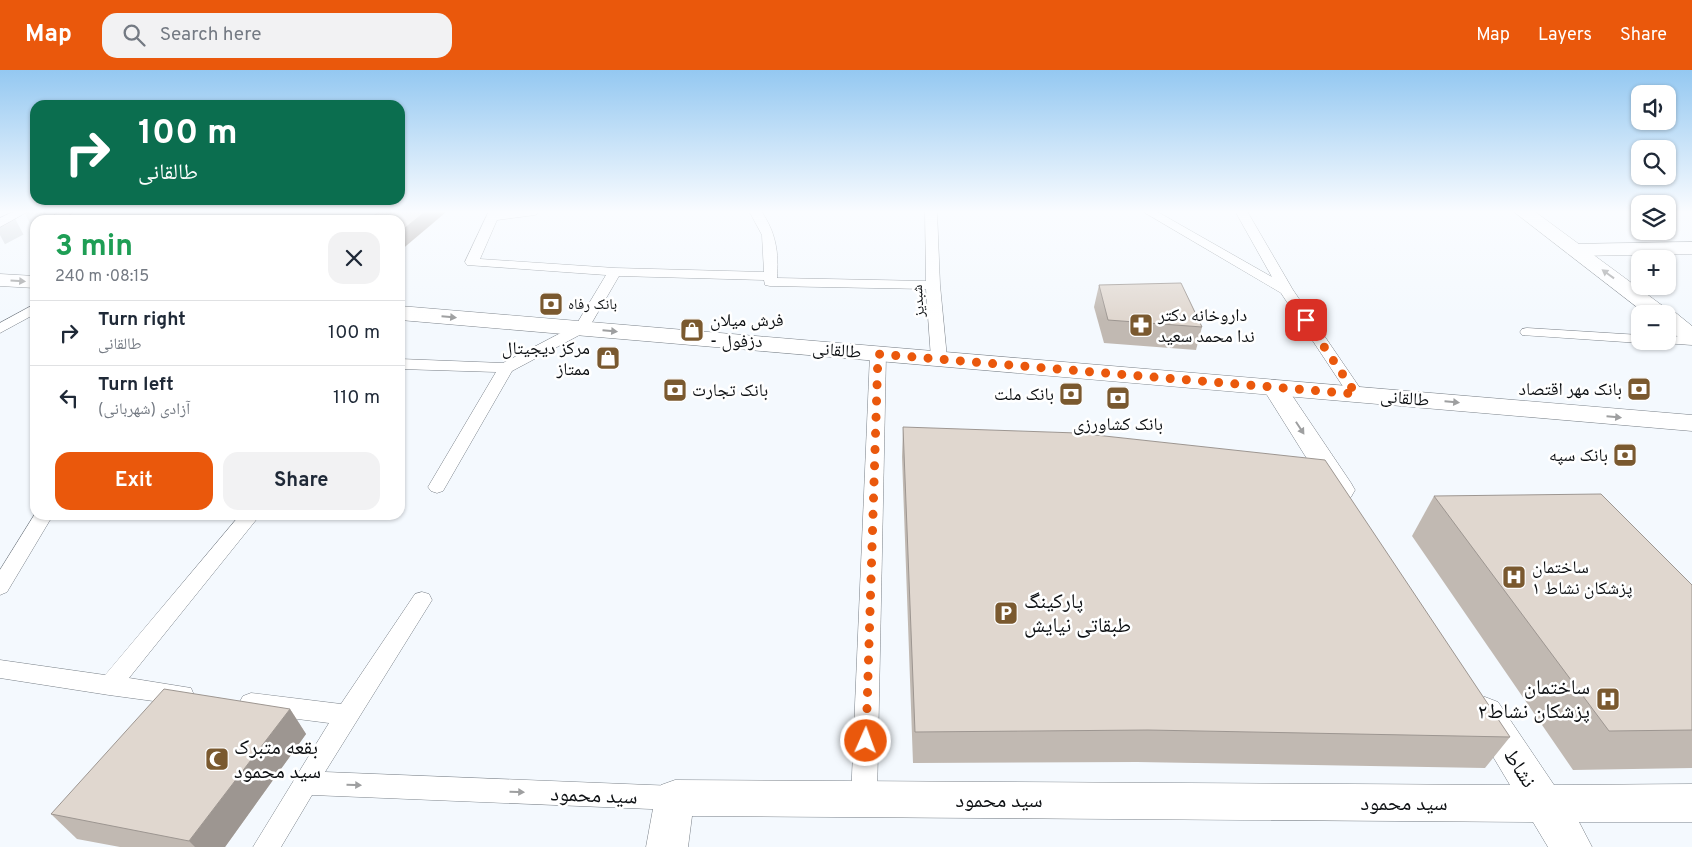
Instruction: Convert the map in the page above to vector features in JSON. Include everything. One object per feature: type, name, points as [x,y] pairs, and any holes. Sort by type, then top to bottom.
[{"type":"main road","points":[[1572,247],[1649,305]]},
{"type":"main road","points":[[1576,250],[1692,248]]},
{"type":"main road","points":[[0,280],[30,282]]},
{"type":"main road","name":"طالقانی","points":[[405,313],[1692,423]]},
{"type":"main road","points":[[1676,324],[1692,336]]},
{"type":"main road","points":[[1274,387],[1355,512]]},
{"type":"main road","name":"نشاط","points":[[1468,687],[1571,847]]},
{"type":"main road","points":[[667,847],[675,798]]},
{"type":"main road","name":"سید محمود","points":[[675,798],[1544,804],[1692,802]]},
{"type":"lane","points":[[479,247],[472,262],[615,272],[772,276]]},
{"type":"lane","points":[[771,247],[772,276],[770,282],[933,285]]},
{"type":"lane","name":"شبدیز","points":[[932,247],[938,358]]},
{"type":"lane","points":[[1211,247],[1286,290]]},
{"type":"lane","points":[[1262,247],[1286,290],[1356,394]]},
{"type":"lane","points":[[405,364],[506,368],[582,328],[615,272]]},
{"type":"lane","points":[[0,329],[30,311]]},
{"type":"lane","points":[[14,320],[30,323]]},
{"type":"lane","points":[[1527,332],[1631,338]]},
{"type":"lane","points":[[1676,340],[1692,341]]},
{"type":"lane","points":[[864,799],[878,354]]},
{"type":"lane","points":[[437,487],[506,368]]},
{"type":"lane","points":[[0,587],[41,520]]},
{"type":"lane","points":[[109,686],[247,520]]},
{"type":"lane","points":[[266,847],[347,715],[422,600]]},
{"type":"lane","points":[[0,670],[109,686],[347,715]]},
{"type":"lane","name":"سید محمود","points":[[306,784],[675,798]]},
{"type":"building","points":[[1181,283],[1202,327],[1108,320],[1099,285]]},
{"type":"building","points":[[903,427],[1077,433],[1325,460],[1510,737],[1148,730],[915,732]]},
{"type":"building","points":[[1601,494],[1692,585],[1692,730],[1609,731],[1434,496]]},
{"type":"building","name":"بقعه متبرک سید محمود","points":[[164,689],[290,709],[189,841],[51,814]]},
{"type":"place","name":"بانک رفاه","points":[[551,304]]},
{"type":"place","name":"داروخانه دکتر ندا محمد سعید","points":[[1141,325]]},
{"type":"place","name":"فرش میلان - دزفول","points":[[692,330]]},
{"type":"place","name":"مرکز دیجیتال ممتاز","points":[[608,358]]},
{"type":"place","name":"بانک مهر اقتصاد","points":[[1639,389]]},
{"type":"place","name":"بانک تجارت","points":[[675,390]]},
{"type":"place","name":"بانک ملت","points":[[1071,394]]},
{"type":"place","name":"بانک کشاورزی","points":[[1118,398]]},
{"type":"place","name":"بانک سپه","points":[[1625,455]]},
{"type":"place","name":"ساختمان پزشکان نشاط ۱","points":[[1514,577]]},
{"type":"place","name":"پارکینگ طبقاتی نیایش","points":[[1006,613]]},
{"type":"place","name":"ساختمان پزشکان نشاط۲","points":[[1608,699]]},
{"type":"place","name":"بقعه متبرک سید محمود","points":[[217,759]]},
{"type":"route","points":[[866,741],[878,354],[1356,394],[1306,320]]}]
